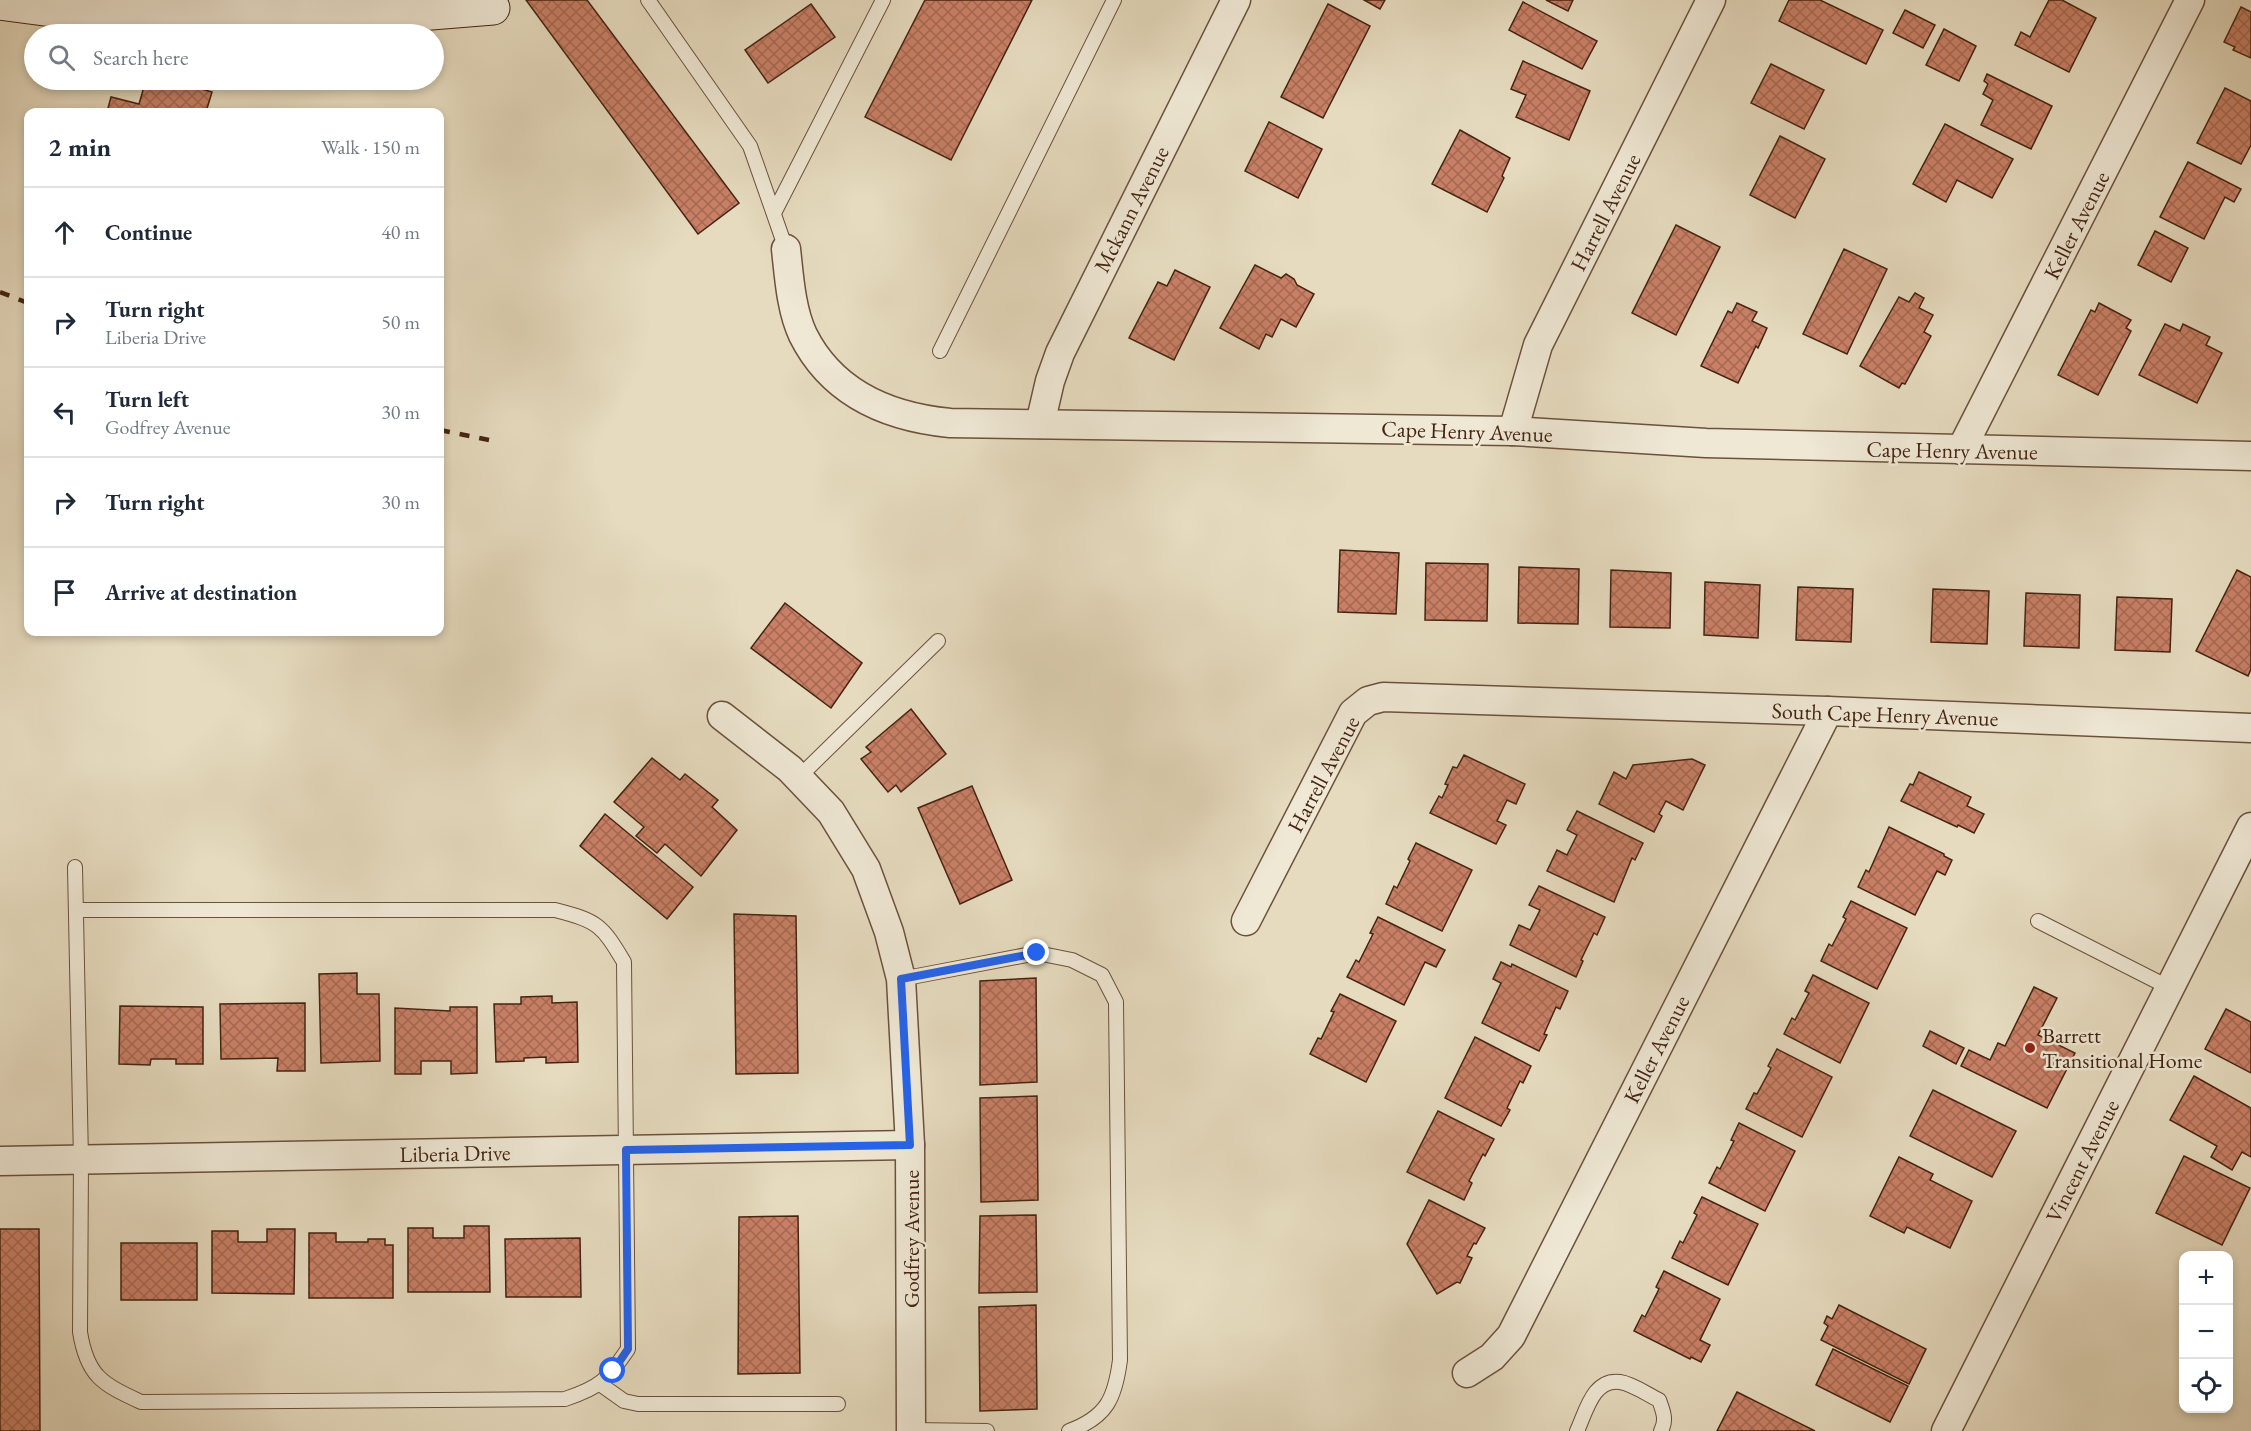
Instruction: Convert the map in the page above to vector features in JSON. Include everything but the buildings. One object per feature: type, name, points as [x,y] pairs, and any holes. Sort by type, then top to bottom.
[{"type":"street","name":"Mckann Avenue","points":[[1040,424],[1050,381],[1060,353],[1236,0]]},
{"type":"street","name":"Harrell Avenue","points":[[1513,431],[1538,345],[1711,0]]},
{"type":"street","name":"Keller Avenue","points":[[1961,450],[2190,0]]},
{"type":"street","points":[[0,3],[94,14],[394,16],[493,8]]},
{"type":"street","name":"Cape Henry Avenue","points":[[786,249],[790,287],[802,333],[820,363],[850,391],[885,409],[925,420],[950,423],[1513,431],[1706,443],[2251,456]]},
{"type":"street","name":"Harrell Avenue","points":[[1246,921],[1353,713],[1368,701],[1383,697],[1519,702]]},
{"type":"street","name":"South Cape Henry Avenue","points":[[1519,702],[1828,711],[2251,728]]},
{"type":"street","name":"Keller Avenue","points":[[1467,1373],[1492,1358],[1511,1336],[1828,711]]},
{"type":"street","name":"Godfrey Avenue","points":[[722,716],[790,769],[831,812],[866,869],[889,932],[901,979],[910,1145],[911,1430]]},
{"type":"street","name":"Vincent Avenue","points":[[1946,1431],[2251,827]]},
{"type":"street","name":"Liberia Drive","points":[[0,1161],[910,1145]]},
{"type":"lane","points":[[648,0],[750,146],[786,249]]},
{"type":"lane","points":[[774,213],[883,0]]},
{"type":"lane","points":[[940,351],[1114,0]]},
{"type":"lane","points":[[798,778],[938,641]]},
{"type":"lane","points":[[75,867],[81,1160],[80,1332],[84,1355],[98,1377],[113,1389],[141,1402],[565,1399],[591,1391],[613,1371],[628,1349],[624,962],[608,934],[587,918],[555,910],[76,910]]},
{"type":"lane","points":[[2038,921],[2170,988]]},
{"type":"lane","points":[[901,979],[1037,953],[1072,960],[1102,975],[1116,1002],[1120,1360],[1117,1384],[1107,1406],[1087,1425],[1069,1431]]},
{"type":"lane","points":[[1577,1431],[1596,1389],[1607,1383],[1621,1382],[1659,1400],[1664,1413],[1664,1424],[1661,1431]]},
{"type":"lane","points":[[600,1383],[624,1401],[638,1404],[838,1404]]},
{"type":"lane","points":[[911,1430],[987,1431]]},
{"type":"railway","points":[[0,292],[24,301]]},
{"type":"railway","points":[[444,431],[489,440]]},
{"type":"place","name":"Barrett Transitional Home","points":[[2030,1048]]},
{"type":"route","points":[[613,1371],[628,1349],[626,1150],[910,1145],[901,979],[1037,953]]}]
